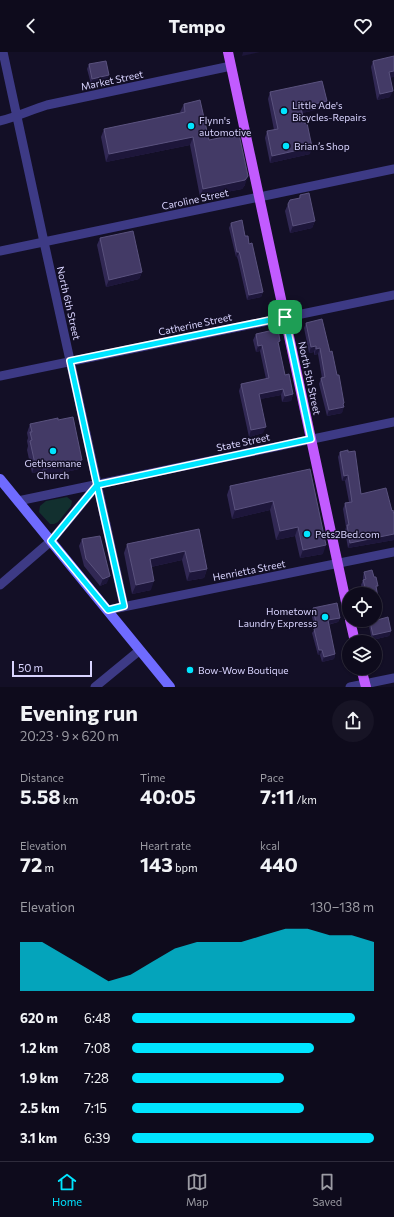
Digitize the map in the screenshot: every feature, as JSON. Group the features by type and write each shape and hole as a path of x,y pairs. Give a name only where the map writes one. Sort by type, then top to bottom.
{"main road":[{"name":"North 5th Street","path":"228,52 343,587"},
{"path":"363,675 365,686"}],"street":[{"name":"North 6th Street","path":"3,52 124,606"},
{"name":"Market Street","path":"0,121 47,105 231,66"},
{"name":"Caroline Street","path":"0,251 394,169"},
{"name":"Catherine Street","path":"0,376 394,295"},
{"name":"State Street","path":"18,501 394,422"},
{"path":"0,479 170,687"},
{"path":"0,585 51,541 97,485"},
{"name":"Henrietta Street","path":"108,610 394,552"},
{"path":"95,687 140,650"},
{"path":"350,687 365,686 394,678"}],"green space":[{"path":"67,497 72,501 71,506 58,522 50,524 39,512 40,506 46,501"}],"building":[{"path":"394,56 394,71 389,72 393,91 380,94 373,61"},
{"path":"106,61 109,75 92,79 89,64"},
{"path":"322,81 327,101 301,107 304,123 307,123 312,147 272,156 267,131 278,129 270,92"},
{"path":"200,100 209,140 239,134 248,176 245,180 203,189 193,137 109,154 104,129 185,112 184,104"},
{"path":"309,193 315,221 293,226 288,204 290,200 300,198 300,195"},
{"path":"242,220 245,236 248,236 249,244 252,243 263,292 249,295 240,255 239,252 237,252 231,223"},
{"path":"133,231 142,272 109,280 100,238"},
{"path":"322,319 330,352 332,351 337,375 339,375 344,403 344,407 329,410 321,378 325,377 320,348 316,349 316,346 311,347 306,323"},
{"path":"278,329 280,341 278,342 285,375 289,374 293,394 285,396 283,389 259,394 266,427 251,430 241,384 269,378 262,345 258,346 256,334"},
{"path":"73,417 82,460 47,468 46,462 35,464 30,441 32,440 30,432 32,432 30,424 58,418 58,420"},
{"path":"348,450 348,452 355,451 361,494 386,488 394,515 394,534 350,543 347,525 349,525 345,503 352,502 348,475 344,476 340,452"},
{"path":"310,469 326,545 303,550 298,527 280,531 273,501 235,510 230,486"},
{"path":"199,529 207,569 190,572 185,551 150,559 154,581 136,585 127,544"},
{"path":"100,536 110,576 103,579 86,559 82,539"},
{"path":"372,570 374,577 376,577 378,586 365,587 363,580 366,579 364,572"},
{"path":"337,603 340,618 328,620 335,654 324,657 322,650 319,650 314,629 317,628 313,608"},
{"path":"388,617 391,631 373,635 371,627 382,627 382,619"}],"place":[{"name":"Little Ade's Bicycles-Repairs","path":"284,111"},
{"name":"Flynn's automotive","path":"191,126"},
{"name":"Brian’s Shop","path":"286,146"},
{"name":"Gethsemane Church","path":"53,451"},
{"name":"Pets2Bed.com","path":"307,534"},
{"name":"Hometown Laundry Expresss","path":"325,617"},
{"name":"Bow-Wow Boutique","path":"190,670"}],"route":[{"path":"285,317 70,361 97,485 51,541 108,610 124,606 97,485 311,439 285,317"}]}
